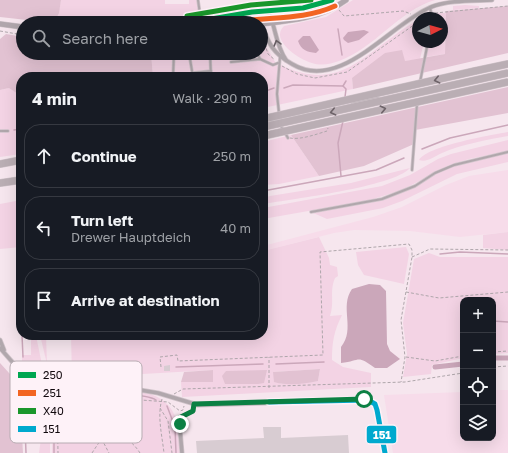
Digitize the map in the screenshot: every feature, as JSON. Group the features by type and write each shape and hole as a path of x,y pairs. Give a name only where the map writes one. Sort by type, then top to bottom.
{"highway":[{"path":"268,118 508,64"},
{"path":"268,126 508,71"},
{"path":"268,135 508,82"},
{"path":"0,164 16,161"},
{"path":"0,183 16,181"}],"main road":[{"path":"234,16 268,10 284,11 308,8 332,0"},
{"path":"268,23 312,16 336,7 346,0"},
{"path":"0,24 16,26"}],"street":[{"path":"422,12 430,7 446,3 492,0"},
{"path":"268,10 274,22 278,45 287,61"},
{"path":"265,16 268,10"},
{"path":"268,38 272,48 280,57 299,69 314,71 334,68 350,62 412,18"},
{"path":"0,340 5,353"},
{"path":"0,348 11,361"},
{"path":"142,390 163,394 194,404 368,400 375,404 377,410 385,453"},
{"path":"182,453 179,418 193,411 194,404"}],"lane":[{"path":"198,0 200,16"},
{"path":"430,7 431,12"},
{"path":"412,170 418,91 427,48"},
{"path":"280,57 278,63 277,94 280,124 288,138"},
{"path":"173,72 174,60"},
{"path":"190,60 192,72"},
{"path":"198,72 211,70 210,60"},
{"path":"231,62 250,60"},
{"path":"262,60 273,65 278,63"},
{"path":"352,103 418,91 508,71"},
{"path":"0,131 8,131"},
{"path":"311,212 382,199 415,186 454,165 508,152"}],"path":[{"path":"437,12 508,6"},
{"path":"336,7 344,16 403,11 412,15"},
{"path":"331,76 347,72 412,26"},
{"path":"0,31 16,34"},
{"path":"161,367 160,356 177,355 178,361 323,355 320,252 409,244 412,250 412,257 401,320 405,357 401,382"},
{"path":"412,257 430,249 508,250"},
{"path":"406,292 439,298 508,292"},
{"path":"496,352 508,351"},
{"path":"269,388 270,357"},
{"path":"405,357 435,361 460,357"},
{"path":"496,367 508,366"},
{"path":"172,398 176,392 182,389 269,388 401,382 460,373"},
{"path":"163,394 159,413 162,425 164,453"},
{"path":"142,400 171,403 180,411 183,410 184,406"},
{"path":"160,407 168,421 172,453"},
{"path":"92,453 99,443"},
{"path":"104,443 109,453"},
{"path":"133,443 140,453"}],"shaded area":[{"path":"0,0 61,0 58,16 16,16 16,19 0,17"},
{"path":"61,0 165,0 165,4 189,4 189,0 198,0 200,16 58,16"},
{"path":"272,0 315,0 272,4"},
{"path":"353,0 435,0 409,12 364,48 333,63 319,64 307,61 294,54 283,43 280,37 280,31 284,26 326,17"},
{"path":"453,6 479,6 479,8 453,10"},
{"path":"508,6 508,53 353,89 352,78 385,53 402,50 405,61 445,54 445,48 448,48 448,12 446,11"},
{"path":"412,24 412,48 423,48 420,59 405,61 352,78 353,89 268,107 268,72 153,72 152,60 268,60 268,50 278,67 278,82 281,65 303,73 322,75 339,72 369,54"},
{"path":"364,30 369,32 359,40 348,43 343,38 348,32"},
{"path":"6,34 16,36 16,60 152,60 153,72 16,72 16,93 9,88 0,90 0,39"},
{"path":"303,36 310,36 319,50 316,53 307,51 301,47 298,41"},
{"path":"428,48 445,48 445,54 426,57"},
{"path":"508,87 508,113 415,130 414,144 364,166 319,176 291,135"},
{"path":"9,88 16,92 16,155 0,157 0,90"},
{"path":"508,132 508,136 466,145 442,153 425,161 419,160 424,155 446,146 474,138"},
{"path":"291,135 319,176 268,185 268,141"},
{"path":"508,140 508,151 469,159 450,165 402,190 367,201 404,191 436,173 471,160 508,152 508,162 457,174 402,201 383,208 327,219 311,212 365,201 268,218 268,207 382,186 410,175 438,159 451,154"},
{"path":"410,168 400,175 364,186 268,203 268,197 270,196 351,183"},
{"path":"508,170 508,232 460,237 410,231 354,230 334,233 268,250 268,245 373,217 402,207 446,185 469,176"},
{"path":"16,201 16,247 0,249 0,204"},
{"path":"508,232 508,250 483,248 483,235"},
{"path":"319,237 329,258 330,265 337,267 338,276 335,278 333,283 330,316 342,315 334,337 332,360 343,367 371,373 371,387 182,397 181,382 213,382 213,370 142,374 142,361 72,361 71,340 268,340 268,250","holes":["320,369 318,381 281,384 273,372"]},
{"path":"406,247 409,254 404,284 364,275 358,265 356,252"},
{"path":"429,253 440,257 508,257 508,353 496,354 496,297 460,297 460,359 432,365 431,374 403,377 407,354 403,323 414,259"},
{"path":"369,284 380,285 386,291 387,344 390,351 400,359 387,368 375,368 361,360 341,363 341,347 345,340 348,325 348,296 352,289"},
{"path":"31,340 37,340 41,361 22,361 22,355 31,355"},
{"path":"41,340 46,340 46,361"},
{"path":"0,363 10,374 10,443 22,443 23,453 0,453"},
{"path":"320,369 318,381 296,384 274,382 273,372"},
{"path":"213,370 213,382 181,382 184,372"},
{"path":"267,370 264,383 258,384 225,384 222,376 226,371"},
{"path":"496,390 508,390 508,453 393,453 384,395 460,392 460,441 496,441"},
{"path":"142,392 156,396 170,408 177,423 179,432 180,453 52,453 52,443 142,443"},
{"path":"40,443 50,443 50,453 39,453"}],"building":[{"path":"170,365 170,371 164,371 164,366"},
{"path":"263,427 281,427 281,438 348,435 349,453 197,453 196,441 264,438"}],"waterway":[{"path":"338,29 342,55"},
{"path":"284,88 293,85 343,86 346,81"},
{"path":"343,86 346,89 345,97"},
{"path":"268,90 274,88"},
{"path":"341,176 338,143 343,121"},
{"path":"422,149 450,138 508,125"},
{"path":"268,190 376,170 404,158"},
{"path":"440,254 460,252 508,254"},
{"path":"496,321 508,322"},
{"path":"22,340 23,357"},
{"path":"496,358 508,358"},
{"path":"276,364 324,362"},
{"path":"176,367 263,364"},
{"path":"435,367 460,364"},
{"path":"142,396 156,400"},
{"path":"167,406 175,427 176,453"},
{"path":"26,443 26,453"},
{"path":"54,443 54,453"}],"transit line":[{"name":"X40","path":"187,16 251,5 311,0"},
{"name":"250","path":"229,16 252,12 303,8 332,0"},
{"name":"251","path":"268,19 310,14 335,6"},
{"name":"151","path":"269,402 368,400 375,404 377,410 385,453"}],"route":[{"path":"180,424 179,418 193,411 194,404 206,405 364,399"}]}
